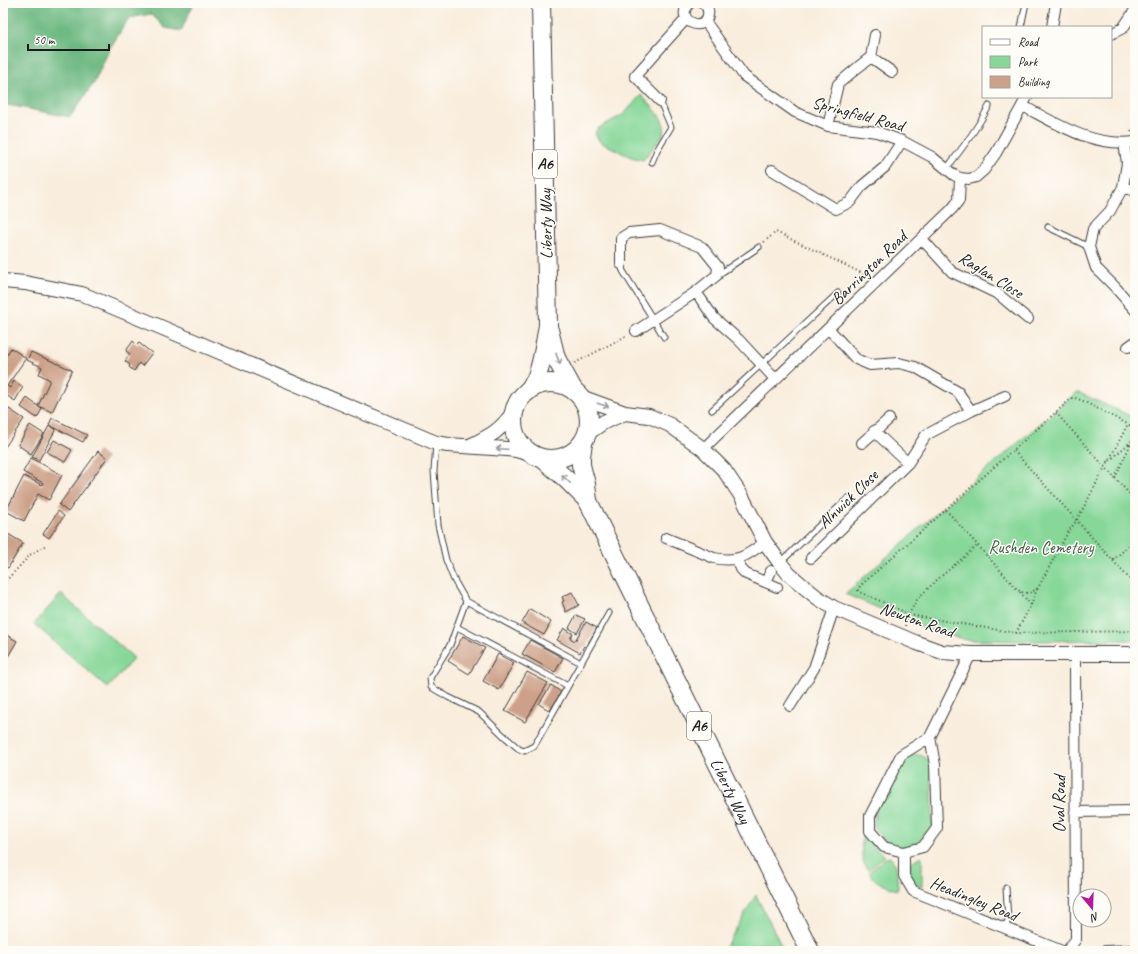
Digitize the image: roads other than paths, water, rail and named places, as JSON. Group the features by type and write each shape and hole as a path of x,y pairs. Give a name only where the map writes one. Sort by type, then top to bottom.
{"highway":[{"name":"Liberty Way","path":"541,3 548,325 556,358 577,394"},
{"name":"Liberty Way","path":"527,392 534,382 539,370 548,325"},
{"path":"550,383 563,385 577,394 586,405 589,414 589,424 585,438 577,449 570,455 552,460 538,457 525,449 519,441 514,432 514,411 519,401 527,392 538,386 550,383"},
{"name":"Liberty Way","path":"585,438 581,465 586,484 588,501"},
{"name":"Liberty Way","path":"538,457 565,478 588,501 810,951"}],"street":[{"path":"686,4 686,19 694,24 702,23 708,15 708,11 704,3"},
{"path":"1052,26 1056,3"},
{"path":"1112,34 1123,28 1135,10"},
{"path":"660,101 635,76 686,19"},
{"name":"Springfield Road","path":"705,21 744,76 795,112 828,126 877,132 902,141 932,158 960,178"},
{"path":"828,126 838,84 871,57 875,35"},
{"path":"871,57 892,72"},
{"path":"960,178 969,179 976,177 984,170 996,153 1025,102 1079,134 1094,140 1112,143 1135,142"},
{"path":"772,170 836,209 850,202 862,186 885,167 902,141"},
{"path":"1124,143 1126,163 1123,187 1110,211 1093,229 1089,247 1096,268 1135,310"},
{"name":"Barrington Road","path":"703,449 952,209 959,200 960,178"},
{"path":"1123,187 1135,191"},
{"path":"621,264 622,238 629,233 660,230 702,247 718,266 718,275 696,292 636,331"},
{"name":"Raglan Close","path":"922,239 952,272 998,294 1028,319"},
{"path":"3,280 82,294 436,443 507,449 520,451 538,457"},
{"path":"696,292 714,318 739,340 775,379"},
{"path":"829,329 856,359 870,365 899,363 915,367 958,392 971,411"},
{"name":"Newton Road","path":"577,394 625,413 649,416 670,425 703,449 724,470 737,490 765,542 776,567 789,574 818,598 834,608 942,652 971,654 1135,654"},
{"name":"Alnwick Close","path":"811,558 908,463 926,435 971,411 1005,396"},
{"path":"470,446 488,437 499,429 506,423 514,411"},
{"path":"585,438 604,422 625,413"},
{"name":"Alnwick Close","path":"862,443 889,419"},
{"path":"874,431 908,463"},
{"path":"666,538 722,560 737,559 749,554 765,542"},
{"path":"737,559 740,567 746,574 777,587"},
{"path":"766,582 776,567"},
{"path":"790,706 814,668 834,608"},
{"path":"930,737 935,765 937,828 923,847 904,852 884,847 870,831 870,816 900,755 930,737 971,654"},
{"name":"Oval Road","path":"1067,951 1076,939 1075,654"},
{"path":"1075,812 1135,811"},
{"name":"Headingley Road","path":"904,852 904,876 913,891 1062,951"},
{"path":"1105,951 1135,950"}],"lane":[{"path":"1020,26 1026,3"},
{"path":"652,162 657,150 671,127 660,101"},
{"path":"946,169 982,120 989,106"},
{"path":"1048,227 1089,247"},
{"path":"718,275 759,247"},
{"path":"621,264 623,271 664,337"},
{"path":"712,410 838,293"},
{"path":"436,443 434,470 438,525 446,560 454,580 466,601 581,663"},
{"path":"776,567 848,498"},
{"path":"466,601 450,645 430,678 431,687 479,712 519,749 524,751 534,746 609,613"},
{"path":"457,626 568,686"},
{"path":"1005,928 1008,920 1006,888"}],"park label":[{"name":"Rushden Cemetery","path":"1041,547"}]}
